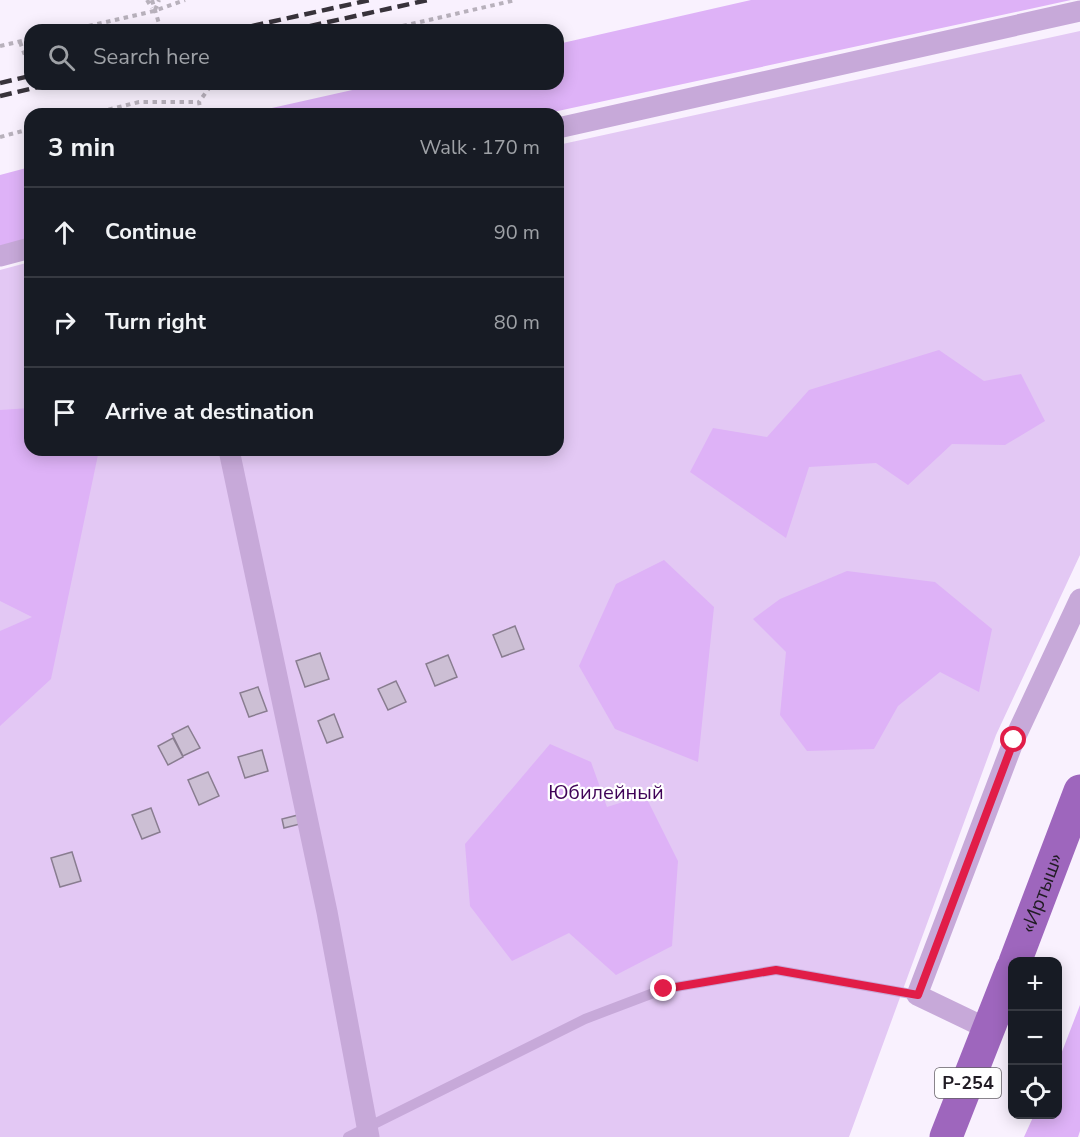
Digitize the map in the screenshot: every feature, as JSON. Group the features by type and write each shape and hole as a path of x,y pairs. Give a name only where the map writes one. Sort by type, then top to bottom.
{"main road":[{"name":"«Иртыш»","path":"1018,957 1080,791"},
{"name":"Р-254","path":"946,1137 1008,980"}],"street":[{"path":"564,127 1080,11"},
{"path":"0,256 24,250"},
{"path":"230,456 327,912 368,1132"},
{"path":"990,1030 918,995 1014,740 1080,599"}],"lane":[{"path":"348,1137 368,1132 585,1019 664,989 776,970 918,995"}],"path":[{"path":"147,0 154,11"},
{"path":"152,0 159,24"},
{"path":"154,11 159,0"},
{"path":"97,24 154,11 185,0"},
{"path":"411,24 516,0"},
{"path":"0,46 24,41"},
{"path":"20,42 24,52"},
{"path":"200,108 199,102 208,90"},
{"path":"115,108 139,102 199,102"},
{"path":"0,136 24,130"}],"green space":[{"name":"Юбилейный","path":"1080,31 1080,555 996,735 849,1137 0,1137 0,270 24,264 24,456 564,456 564,144"}],"shaded area":[{"path":"751,0 1071,0 564,110 272,108 352,90 564,90 564,43"},
{"path":"24,169 24,250 0,256 0,175"},
{"path":"939,350 984,381 1021,374 1045,421 1005,445 952,444 908,485 876,463 809,467 786,538 690,472 713,428 767,437 809,390"},
{"path":"24,408 24,456 98,456 51,679 0,726 0,631 32,617 0,601 0,410"},
{"path":"664,560 714,607 698,762 615,729 579,666 616,584"},
{"path":"847,571 935,582 992,629 979,692 940,672 898,706 874,749 807,751 780,715 786,652 753,619 780,599"},
{"path":"550,744 591,762 607,807 645,795 678,861 672,946 616,975 569,933 512,961 470,906 465,844"},
{"path":"1080,1005 1080,1131 1078,1137 1024,1137 1032,1119 1062,1119 1062,1052"}],"building":[{"path":"515,626 524,649 502,657 493,635"},
{"path":"320,653 329,679 305,687 296,661"},
{"path":"448,655 457,677 435,686 426,664"},
{"path":"396,681 406,702 388,710 378,689"},
{"path":"258,687 267,711 249,717 240,693"},
{"path":"334,714 343,737 327,743 318,721"},
{"path":"188,726 200,748 183,756 172,734"},
{"path":"173,738 183,757 168,765 158,746"},
{"path":"262,750 268,771 245,778 238,757"},
{"path":"208,772 219,796 199,805 188,780"},
{"path":"151,808 160,832 142,839 132,815"},
{"path":"298,815 300,824 284,828 282,819"},
{"path":"72,852 81,881 60,887 51,858"}],"railway":[{"path":"261,24 370,0"},
{"path":"319,24 428,0"},
{"path":"0,83 24,77"},
{"path":"0,96 26,90"}],"route":[{"path":"664,989 776,970 918,995 1014,740"}]}
